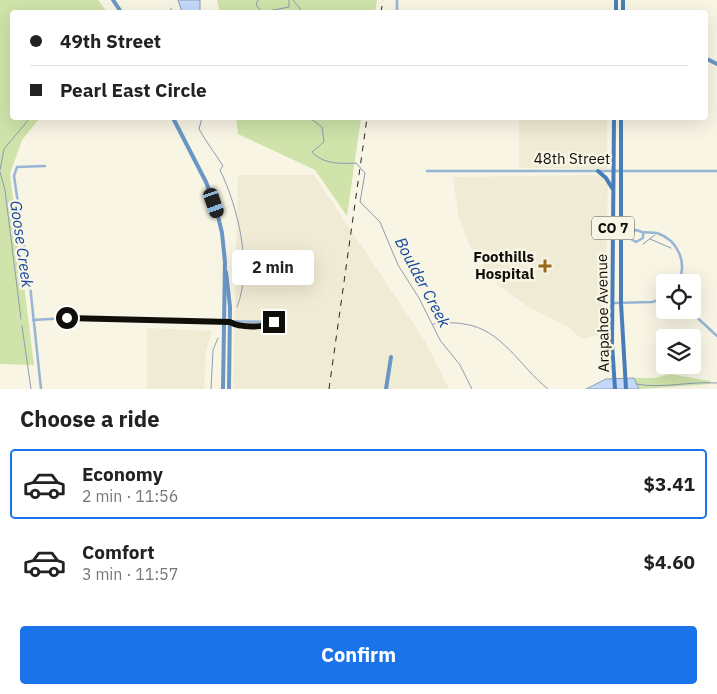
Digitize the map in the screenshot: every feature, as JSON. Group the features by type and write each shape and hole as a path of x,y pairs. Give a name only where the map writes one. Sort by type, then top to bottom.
{"main road":[{"path":"174,120 214,203 222,233 229,288 229,389"},
{"name":"Arapahoe Avenue","path":"614,120 614,303 612,344 615,389"},
{"name":"Arapahoe Avenue","path":"621,120 621,303 626,389"},
{"path":"598,171 606,178 613,190"},
{"path":"223,389 225,262"},
{"path":"386,389 391,357"}],"street":[{"path":"41,389 14,176 17,167 45,166"},
{"name":"48th Street","path":"427,171 717,171"},
{"path":"643,233 643,238 640,242 634,242 630,234 634,230 643,233 657,233 673,244 682,259 681,274"},
{"path":"614,303 656,301"},
{"path":"33,320 67,318 274,322 265,325 234,325 230,322"},
{"path":"699,319 717,336"}],"shaded area":[{"path":"519,120 607,120 607,169 519,168"},
{"path":"238,175 314,175 425,341 449,389 233,389"},
{"name":"Foothills Hospital","path":"608,175 605,333 582,339 568,327 530,308 497,285 468,243 458,214 453,177"},
{"path":"147,328 212,331 206,351 204,389 147,389"}],"green space":[{"path":"0,0 98,0 106,10 10,10 10,120 38,120 22,140 10,174 34,365 0,364"},
{"path":"217,0 377,0 375,10 220,10"},
{"path":"236,120 361,120 347,216 315,170 238,134"},
{"path":"670,374 710,381 710,384 639,389 634,378 655,378"}],"water":[{"path":"178,0 200,0 200,10 181,10"},
{"path":"634,378 639,389 586,389 606,379"}],"waterway":[{"name":"Boulder Creek","path":"258,0 256,5 260,10"},
{"name":"Boulder Creek","path":"273,10 289,7 289,0"},
{"name":"Boulder Creek","path":"293,0 300,10"},
{"name":"Goose Creek","path":"0,170 4,149 28,120"},
{"path":"201,120 199,129 223,166 220,170 238,219 244,274 242,291 237,307"},
{"name":"Boulder Creek","path":"313,120 322,127 324,142 312,152 327,161 356,163 365,173 360,202 380,222 398,265 419,298 440,340 460,365 472,389"},
{"name":"Goose Creek","path":"0,172 5,190 21,319"},
{"path":"643,244 655,235"},
{"path":"650,239 671,248"},
{"path":"433,324 464,324 477,327 489,333 510,350 548,389"},
{"name":"Goose Creek","path":"22,326 31,389"},
{"path":"211,389 213,350 218,338"},
{"path":"636,384 655,386 717,383"}],"railway":[{"path":"381,10 383,0"},
{"path":"329,389 367,120"}],"place":[{"name":"Foothills Hospital","path":"545,266"}],"route":[{"path":"67,318 230,322 234,325 269,325 274,322"}]}
